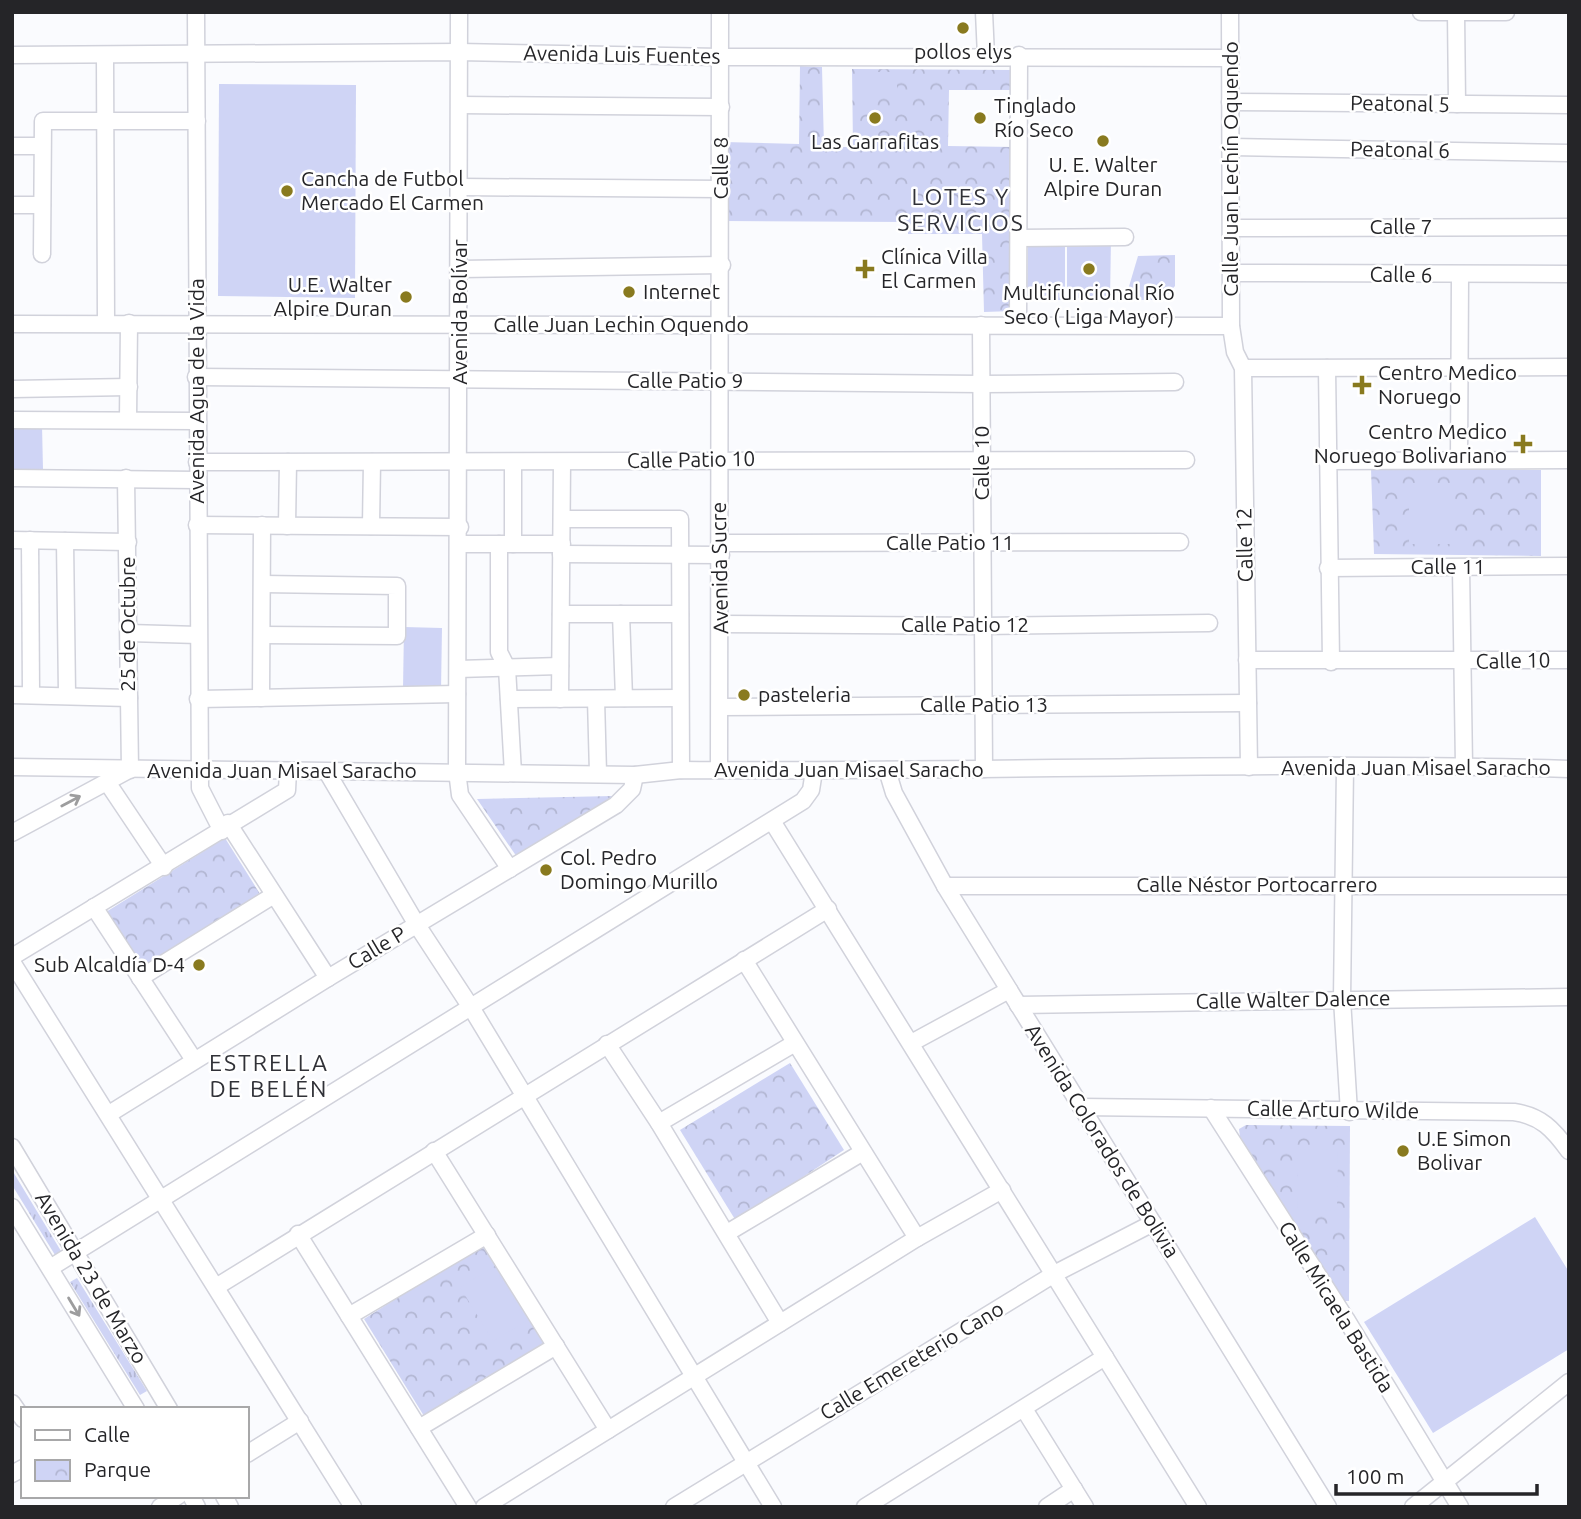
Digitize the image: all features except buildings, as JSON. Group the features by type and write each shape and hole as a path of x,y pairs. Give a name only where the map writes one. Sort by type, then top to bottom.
{"street":[{"name":"Avenida Agua de la Vida","path":"196,12 196,421 200,788 328,978"},
{"name":"Avenida Bolívar","path":"459,12 460,527"},
{"name":"Calle 8","path":"720,12 722,325"},
{"path":"984,12 986,56"},
{"name":"Calle Juan Lechín Oquendo","path":"1230,12 1233,228 1231,326"},
{"path":"1421,12 1506,12"},
{"path":"1457,13 1457,104"},
{"name":"Avenida Luis Fuentes","path":"12,55 459,52 720,57 1019,55 1231,58"},
{"path":"105,55 106,323"},
{"path":"1018,324 1019,55"},
{"name":"Peatonal 5","path":"1230,102 1569,105"},
{"path":"460,105 721,107"},
{"path":"42,254 43,121 197,121"},
{"path":"12,146 42,145"},
{"name":"Peatonal 6","path":"1231,147 1569,153"},
{"path":"460,187 721,189"},
{"path":"12,205 42,205"},
{"name":"Calle 7","path":"1233,228 1569,227"},
{"path":"1019,238 1125,237"},
{"path":"460,269 722,265"},
{"name":"Calle 6","path":"1233,273 1460,276 1569,274"},
{"path":"1460,276 1460,460"},
{"path":"128,420 129,323"},
{"name":"Calle Juan Lechin Oquendo","path":"12,324 1231,326"},
{"name":"Avenida Sucre","path":"719,770 722,325"},
{"name":"Calle 10","path":"981,325 984,769"},
{"name":"Calle 12","path":"1231,326 1235,352 1243,368 1248,766"},
{"path":"1243,368 1569,366"},
{"path":"1326,368 1331,662"},
{"name":"Calle Patio 9","path":"196,377 982,384 1175,382"},
{"path":"12,389 128,387"},
{"path":"12,420 196,421"},
{"name":"Calle Patio 10","path":"197,462 1186,460"},
{"path":"1327,461 1569,460"},
{"path":"287,526 288,462"},
{"path":"371,526 372,462"},
{"path":"513,462 499,652 507,668 513,773"},
{"path":"560,699 562,462"},
{"path":"12,478 197,480"},
{"name":"25 de Octubre","path":"126,478 130,770"},
{"path":"562,519 680,520 681,770"},
{"path":"197,525 460,527 457,694 457,771 460,795 510,869"},
{"path":"261,698 262,525"},
{"path":"12,540 128,542"},
{"path":"30,540 31,694"},
{"path":"65,541 67,694"},
{"name":"Calle Patio 11","path":"460,544 506,544 680,555 720,549 1180,542"},
{"name":"Calle 11","path":"1328,568 1569,566"},
{"path":"1461,568 1464,766"},
{"path":"262,635 397,636 397,586 263,584"},
{"path":"561,614 680,614"},
{"path":"621,614 624,698"},
{"name":"Calle Patio 12","path":"721,624 983,626 1209,623"},
{"path":"128,634 198,635"},
{"name":"Calle 10","path":"1247,660 1569,660"},
{"path":"458,669 560,666"},
{"path":"12,695 67,694 129,698"},
{"path":"198,699 457,694"},
{"path":"509,699 680,698"},
{"path":"596,699 598,773"},
{"name":"Calle Patio 13","path":"720,707 1248,703"},
{"name":"Avenida Juan Misael Saracho","path":"12,767 635,775 681,770 1248,766 1569,769"},
{"path":"1345,767 1342,999 1349,1112"},
{"name":"Avenida Juan Misael Saracho","path":"12,833 130,770"},
{"name":"Avenida Colorados de Bolivia","path":"887,770 894,793 945,886 1328,1507"},
{"path":"288,771 287,790 12,960 353,1507"},
{"path":"50,1268 472,1009 803,801 811,790 814,771"},
{"path":"327,772 417,925 472,1009 773,1507"},
{"name":"Calle P","path":"109,1114 328,978 616,805 632,789 635,775"},
{"path":"107,782 164,867"},
{"path":"772,821 913,1042 1198,1507"},
{"name":"Calle Néstor Portocarrero","path":"945,886 1569,886"},
{"path":"140,978 274,895"},
{"path":"94,907 194,1060"},
{"path":"216,1287 828,909"},
{"path":"744,960 917,1238"},
{"path":"913,1042 1009,990"},
{"name":"Calle Walter Dalence","path":"1018,1005 1569,997"},
{"path":"659,1123 796,1043"},
{"path":"607,1044 659,1123 780,1323"},
{"name":"Calle Arturo Wilde","path":"1081,1107 1528,1114 1548,1124 1569,1151"},
{"name":"Calle Micaela Bastida","path":"1210,1108 1346,1319 1460,1507"},
{"name":"Avenida 23 de Marzo","path":"12,1147 168,1407"},
{"path":"434,1151 608,1430"},
{"path":"727,1233 863,1152"},
{"path":"484,1507 917,1238 1002,1190"},
{"name":"Avenida 23 de Marzo","path":"12,1207 132,1407"},
{"name":"Calle Emereterio Cano","path":"674,1507 1056,1273 1153,1223"},
{"path":"298,1234 468,1507"},
{"path":"349,1316 487,1235"},
{"path":"419,1428 556,1346"},
{"path":"865,1507 892,1500 1105,1357"},
{"path":"1412,1507 1569,1382"},
{"path":"132,1407 158,1391"},
{"path":"1024,1409 1085,1507"},
{"path":"248,1453 300,1421"},
{"path":"1048,1507 1074,1489"}],"green space":[{"path":"800,66 822,67 824,147 853,147 852,69 1012,70 1012,90 949,90 948,146 1013,147 1013,311 984,312 982,234 908,234 908,222 725,221 724,142 799,144"},
{"path":"855,72 897,72 897,97 855,97"},
{"name":"Cancha de Futbol Mercado El Carmen","path":"219,84 356,85 355,298 218,296"},
{"name":"Multifuncional Río Seco ( Liga Mayor)","path":"1067,238 1111,239 1110,299 1067,298"},
{"path":"1028,244 1065,244 1065,300 1027,300"},
{"path":"1175,255 1175,286 1162,300 1125,300 1138,256"},
{"path":"12,425 42,425 43,470 12,471"},
{"path":"1371,469 1541,470 1541,556 1374,554"},
{"path":"1409,483 1452,483 1452,544 1409,544"},
{"path":"404,627 442,628 441,690 403,689"},
{"path":"613,796 519,860 477,799"},
{"path":"225,838 260,894 142,968 106,912"},
{"path":"790,1063 844,1150 736,1221 680,1130"},
{"path":"1246,1125 1350,1126 1349,1301 1344,1301 1240,1137 1239,1129"},
{"path":"1298,1149 1338,1150 1337,1211 1297,1210"},
{"path":"12,1170 61,1251 55,1255 12,1185"},
{"path":"1535,1217 1569,1272 1569,1349 1433,1433 1364,1322"},
{"path":"487,1241 550,1340 424,1416 364,1319"},
{"path":"494,1267 527,1321 493,1341 460,1287"},
{"path":"77,1278 147,1391 140,1395 70,1282"}],"place":[{"name":"pollos elys","path":"963,28"},
{"name":"Las Garrafitas","path":"875,118"},
{"name":"Tinglado Río Seco","path":"980,118"},
{"name":"U. E. Walter Alpire Duran","path":"1103,141"},
{"name":"Cancha de Futbol Mercado El Carmen","path":"287,191"},
{"name":"Clínica Villa El Carmen","path":"865,269"},
{"name":"Multifuncional Río Seco ( Liga Mayor)","path":"1089,269"},
{"name":"Internet","path":"629,292"},
{"name":"U.E. Walter Alpire Duran","path":"406,297"},
{"name":"Centro Medico Noruego","path":"1362,385"},
{"name":"Centro Medico Noruego Bolivariano","path":"1523,444"},
{"name":"pasteleria","path":"744,695"},
{"name":"Col. Pedro Domingo Murillo","path":"546,870"},
{"name":"Sub Alcaldía D-4","path":"199,965"},
{"name":"U.E Simon Bolivar","path":"1403,1151"}],"district":[{"name":"LOTES Y SERVICIOS","path":"961,210"},
{"name":"ESTRELLA DE BELÉN","path":"269,1076"}]}
